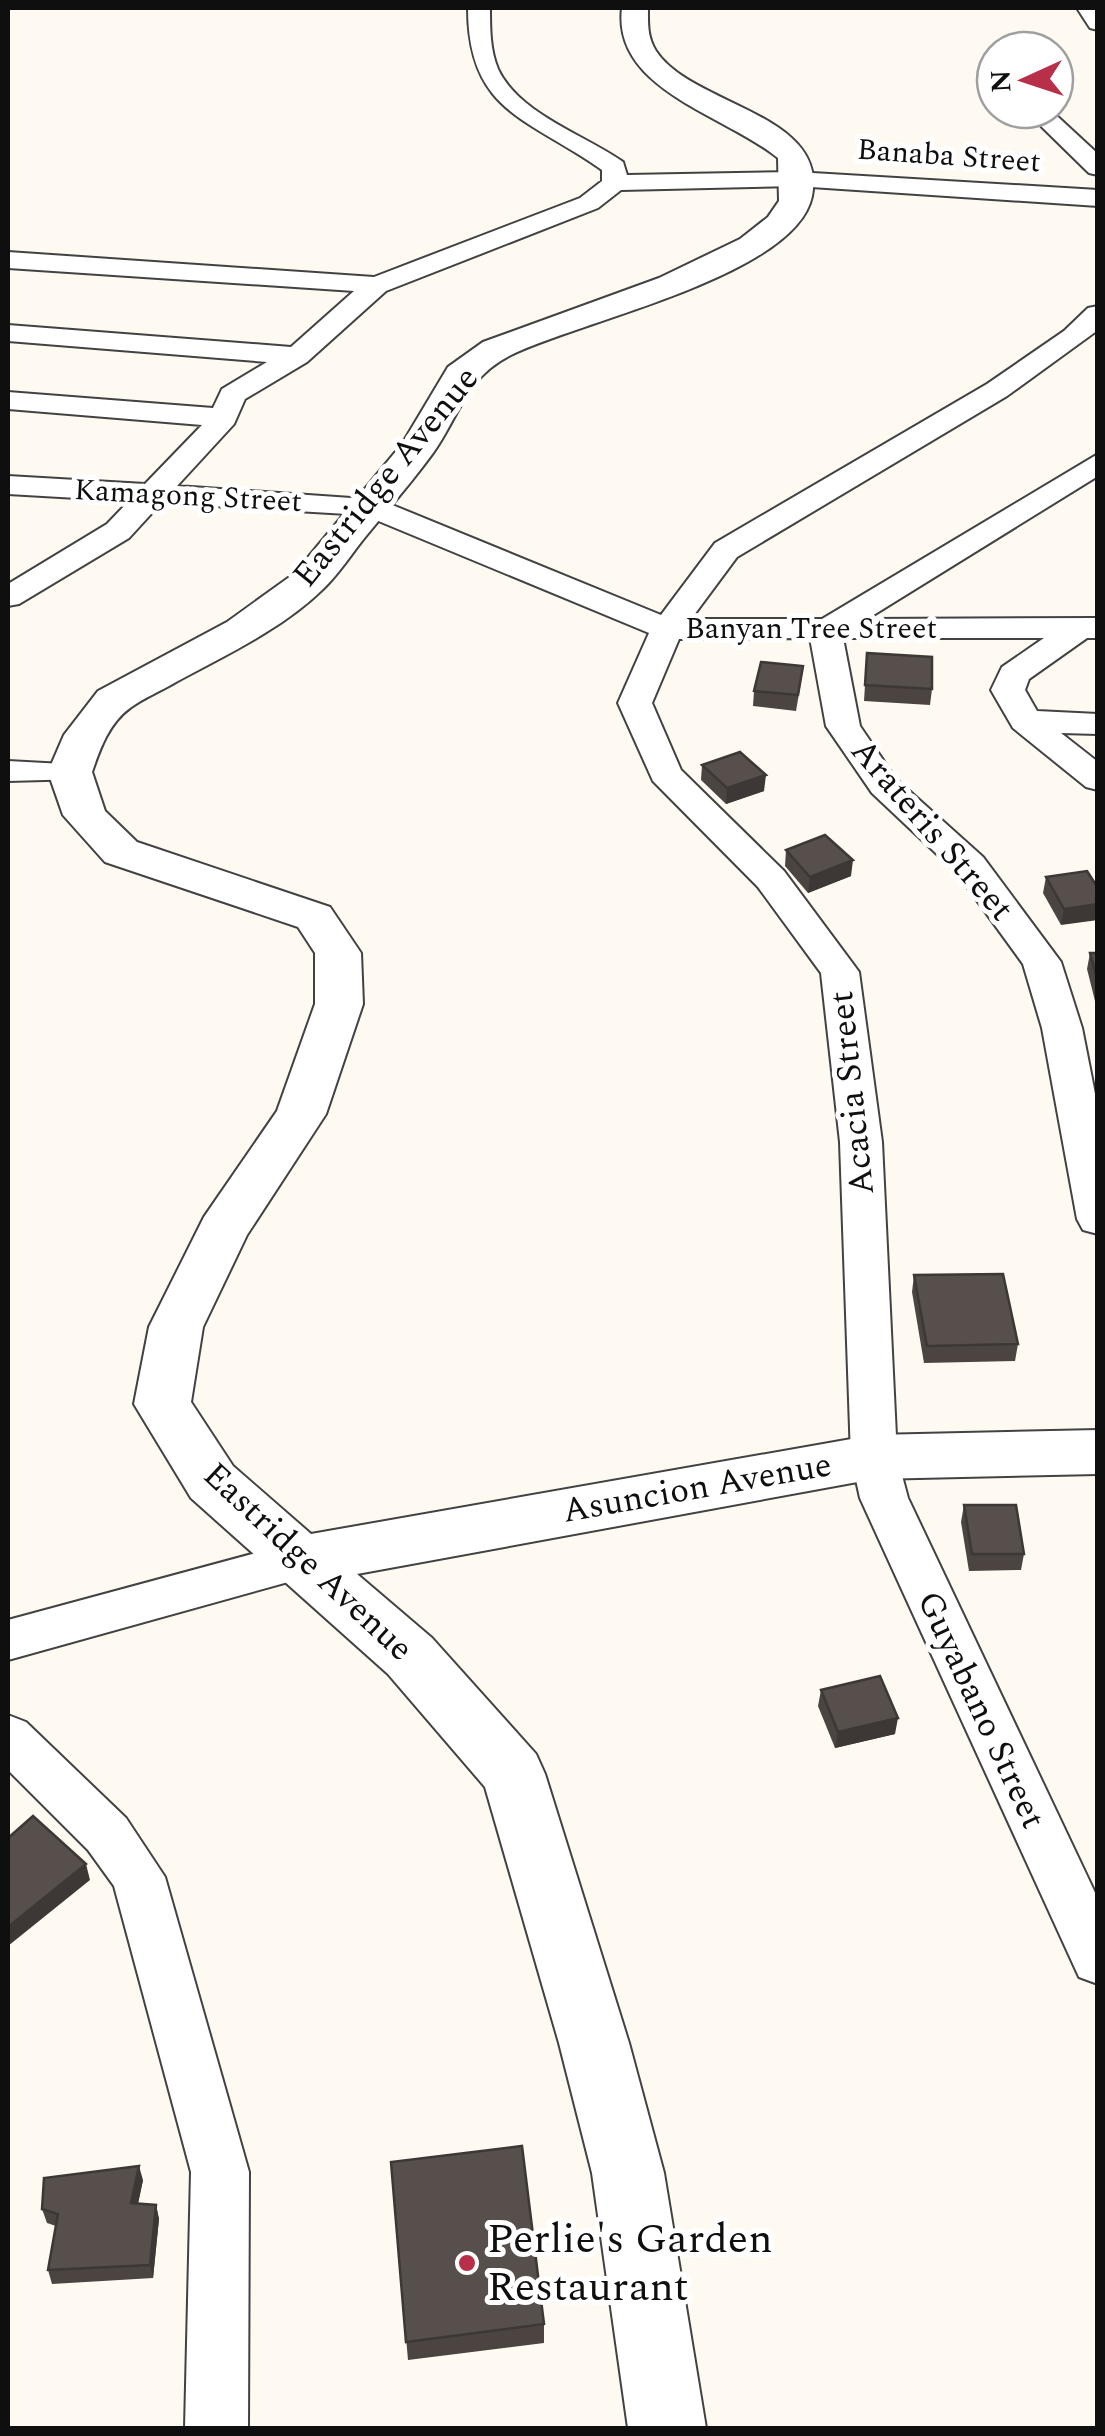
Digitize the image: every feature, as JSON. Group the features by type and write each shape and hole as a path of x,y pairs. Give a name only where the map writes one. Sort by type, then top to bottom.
{"street":[{"path":"8,596 118,530 224,418 232,395 297,356 378,285 589,203 615,183 614,167 590,148 551,131 518,110 484,62 476,42 480,8"},
{"path":"635,8 630,25 634,43 660,71 680,87 760,128 793,155 796,179"},
{"path":"1088,8 1098,23"},
{"path":"1058,130 1098,168"},
{"name":"Banaba Street","path":"615,183 796,179 1098,198"},
{"name":"Eastridge Avenue","path":"667,2428 628,2173 594,2043 513,1774 410,1656 212,1482 162,1404 176,1327 222,1230 301,1114 340,1004 338,952 314,917 121,852 86,815 70,772 85,735 113,700 241,632 308,581 418,448 460,374 495,350 518,340 698,275 732,256 780,222 794,202 796,179"},
{"path":"8,260 378,285"},
{"name":"Acacia Street","path":"874,1456 861,1142 840,972 771,879 665,774 636,703 668,629 726,550 997,390 1074,337 1098,314"},
{"path":"8,333 297,356"},
{"path":"8,400 224,418"},
{"path":"825,631 1098,463"},
{"name":"Kamagong Street","path":"8,485 370,506"},
{"name":"Banyan Tree Street","path":"370,506 668,629 825,631 1091,624"},
{"path":"1091,624 1014,674 1008,690 1025,720 1098,780"},
{"name":"Arateris Street","path":"825,631 843,726 884,786 970,865 1042,962 1062,1028 1098,1219"},
{"path":"1025,720 1098,724"},
{"path":"8,772 70,772"},
{"name":"Asuncion Avenue","path":"300,1560 874,1456 1098,1452"},
{"name":"Guyabano Street","path":"874,1456 898,1535 1098,1959"},
{"path":"8,1640 300,1560"},
{"path":"8,1737 107,1834 138,1877 220,2172 217,2428"}],"building":[{"path":"867,653 932,657 932,689 865,685"},
{"path":"761,662 803,666 798,695 754,691"},
{"path":"740,752 766,775 727,788 702,765"},
{"path":"825,835 853,860 810,877 786,850"},
{"path":"1087,871 1098,888 1098,904 1064,909 1046,877"},
{"path":"1090,953 1098,953 1098,982"},
{"path":"1003,1274 1018,1344 927,1346 914,1275"},
{"path":"964,1505 1016,1505 1024,1554 972,1554"},
{"path":"880,1676 898,1718 838,1732 821,1690"},
{"path":"33,1816 86,1864 8,1927 8,1838"},
{"name":"Perlie's Garden Restaurant","path":"522,2146 544,2324 406,2342 391,2162"},
{"path":"139,2166 131,2203 156,2205 150,2265 48,2270 58,2214 42,2209 44,2178"}],"place":[{"name":"Perlie's Garden Restaurant","path":"467,2263"}]}
